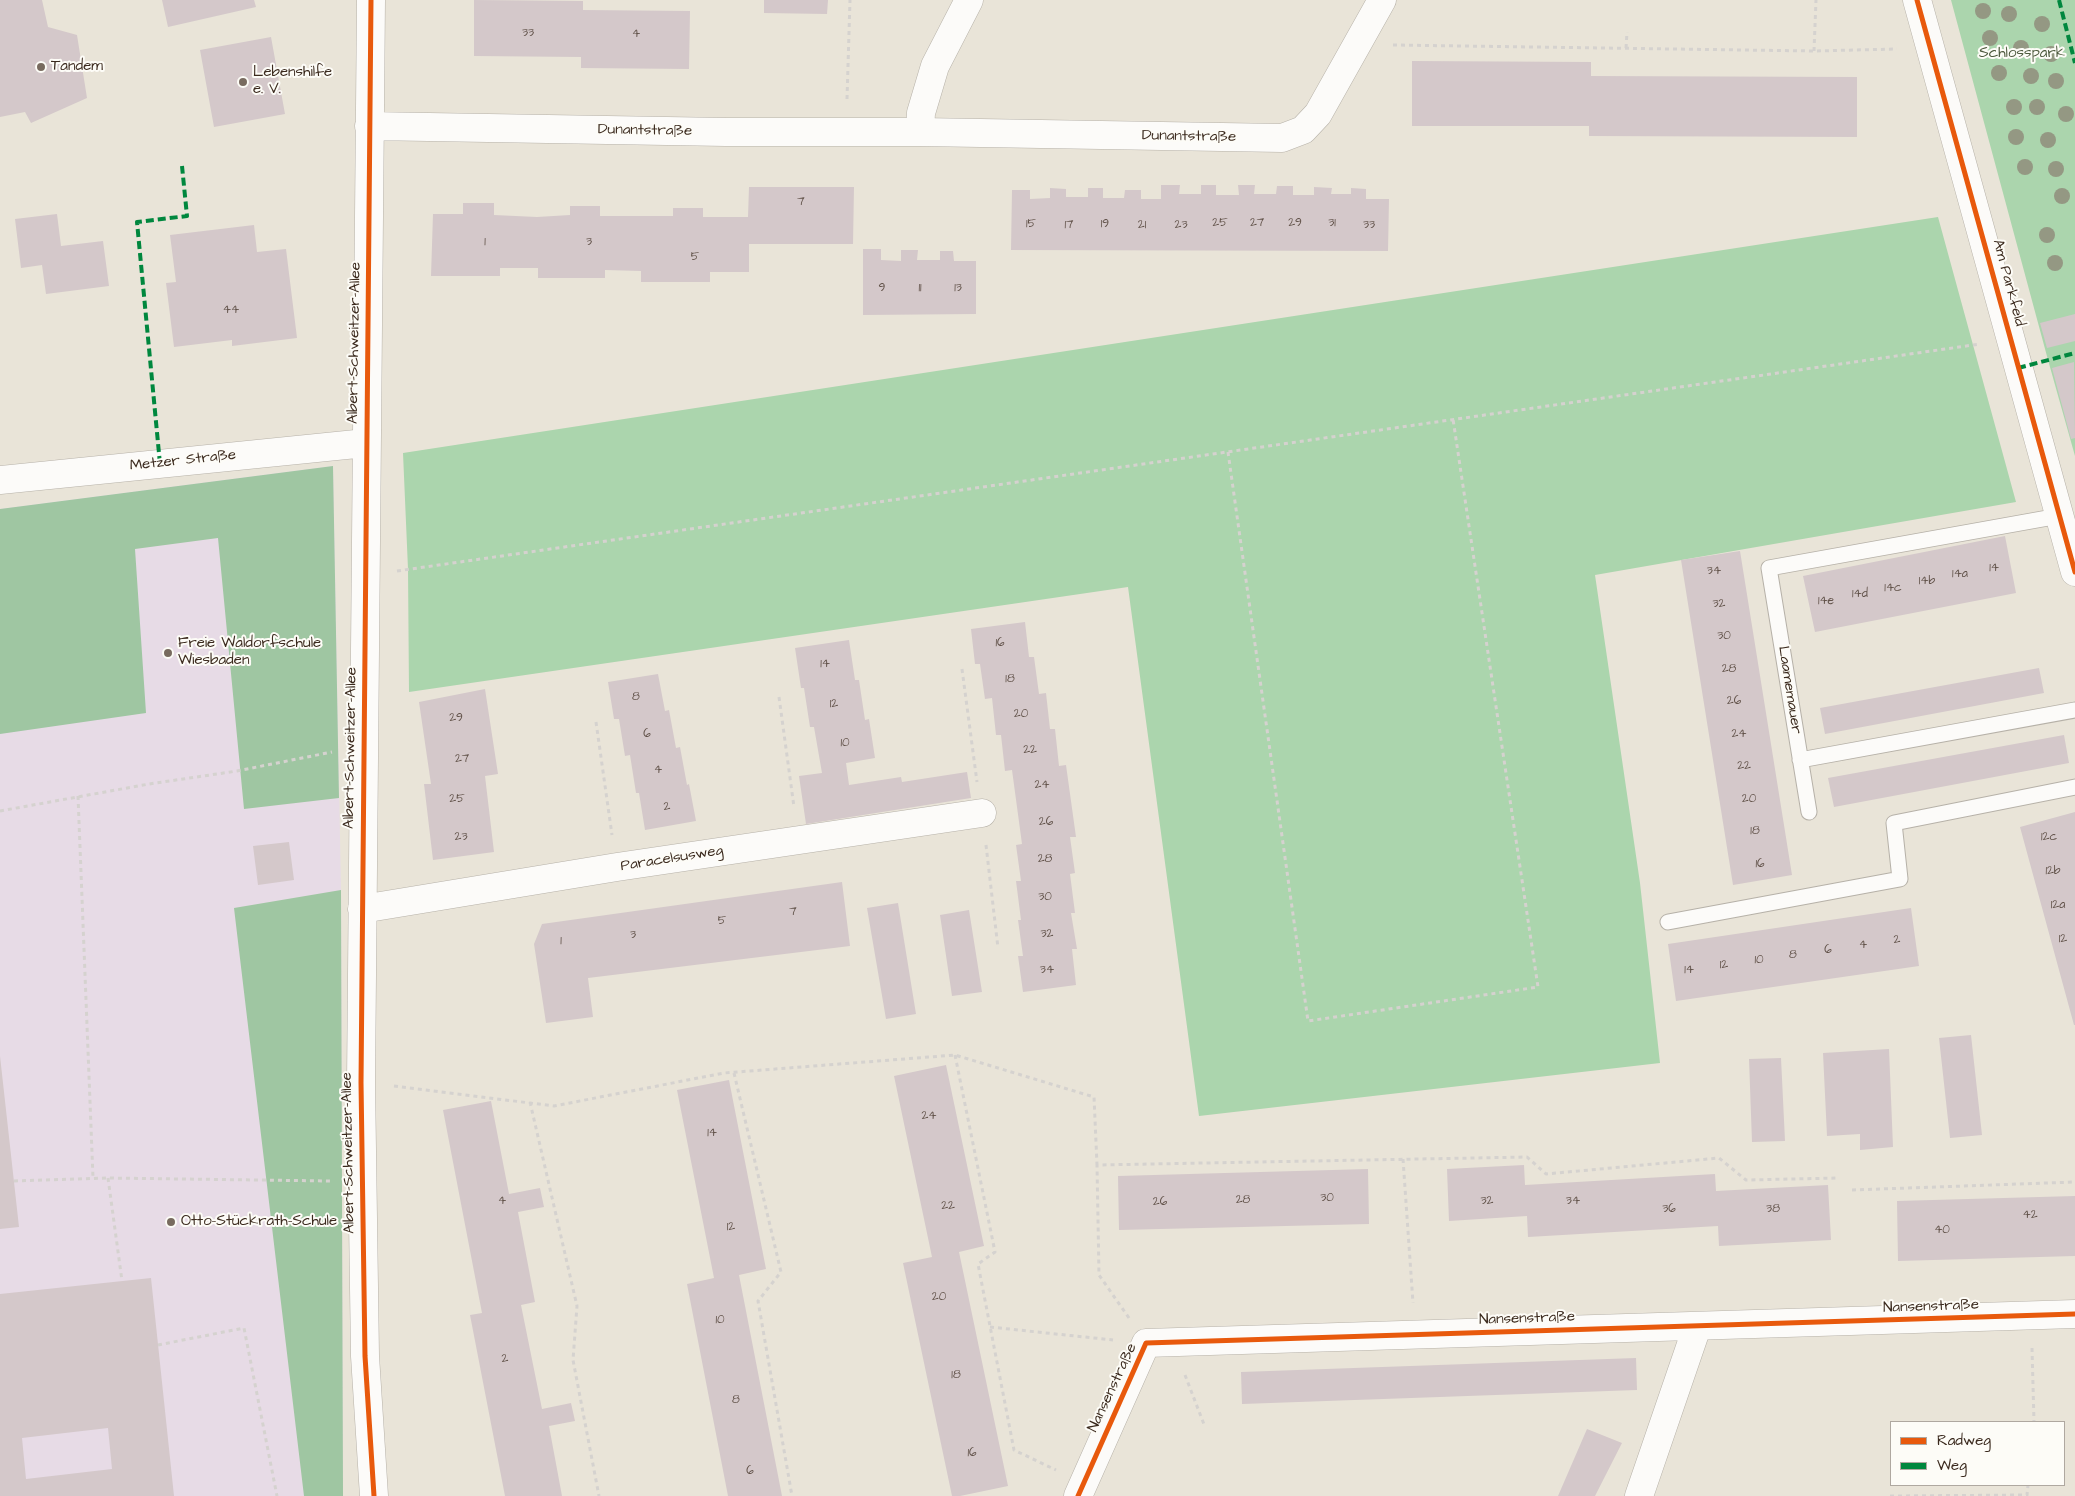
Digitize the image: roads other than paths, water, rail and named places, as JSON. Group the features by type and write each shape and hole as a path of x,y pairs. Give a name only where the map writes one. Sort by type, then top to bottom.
{"street":[{"name":"Albert-Schweitzer-Allee","path":"371,0 361,1082 362,1273 374,1496"},
{"path":"920,132 921,113 935,66 969,0"},
{"name":"Dunantstraße","path":"370,126 1282,138 1304,130 1318,114 1382,0"},
{"name":"Am Parkfeld","path":"1917,0 2075,572"},
{"name":"Metzer Straße","path":"0,480 366,443"},
{"name":"Paracelsusweg","path":"362,909 617,867 982,813"},
{"name":"Nansenstraße","path":"1081,1490 1146,1343 2075,1314"},
{"path":"1639,1496 1697,1327"}],"lane":[{"name":"Laamemauer","path":"1808,812 1769,568 2059,516"},
{"path":"1800,760 2075,710"},
{"path":"1668,922 1900,879 1894,823 2075,787"}],"place":[{"name":"Tandem","path":"41,67"},
{"name":"Lebenshilfe e. V.","path":"243,82"},
{"name":"Freie Waldorfschule Wiesbaden","path":"168,653"},
{"name":"Otto-Stückrath-Schule","path":"171,1222"}],"park label":[{"name":"Schlosspark","path":"2022,54"}]}
